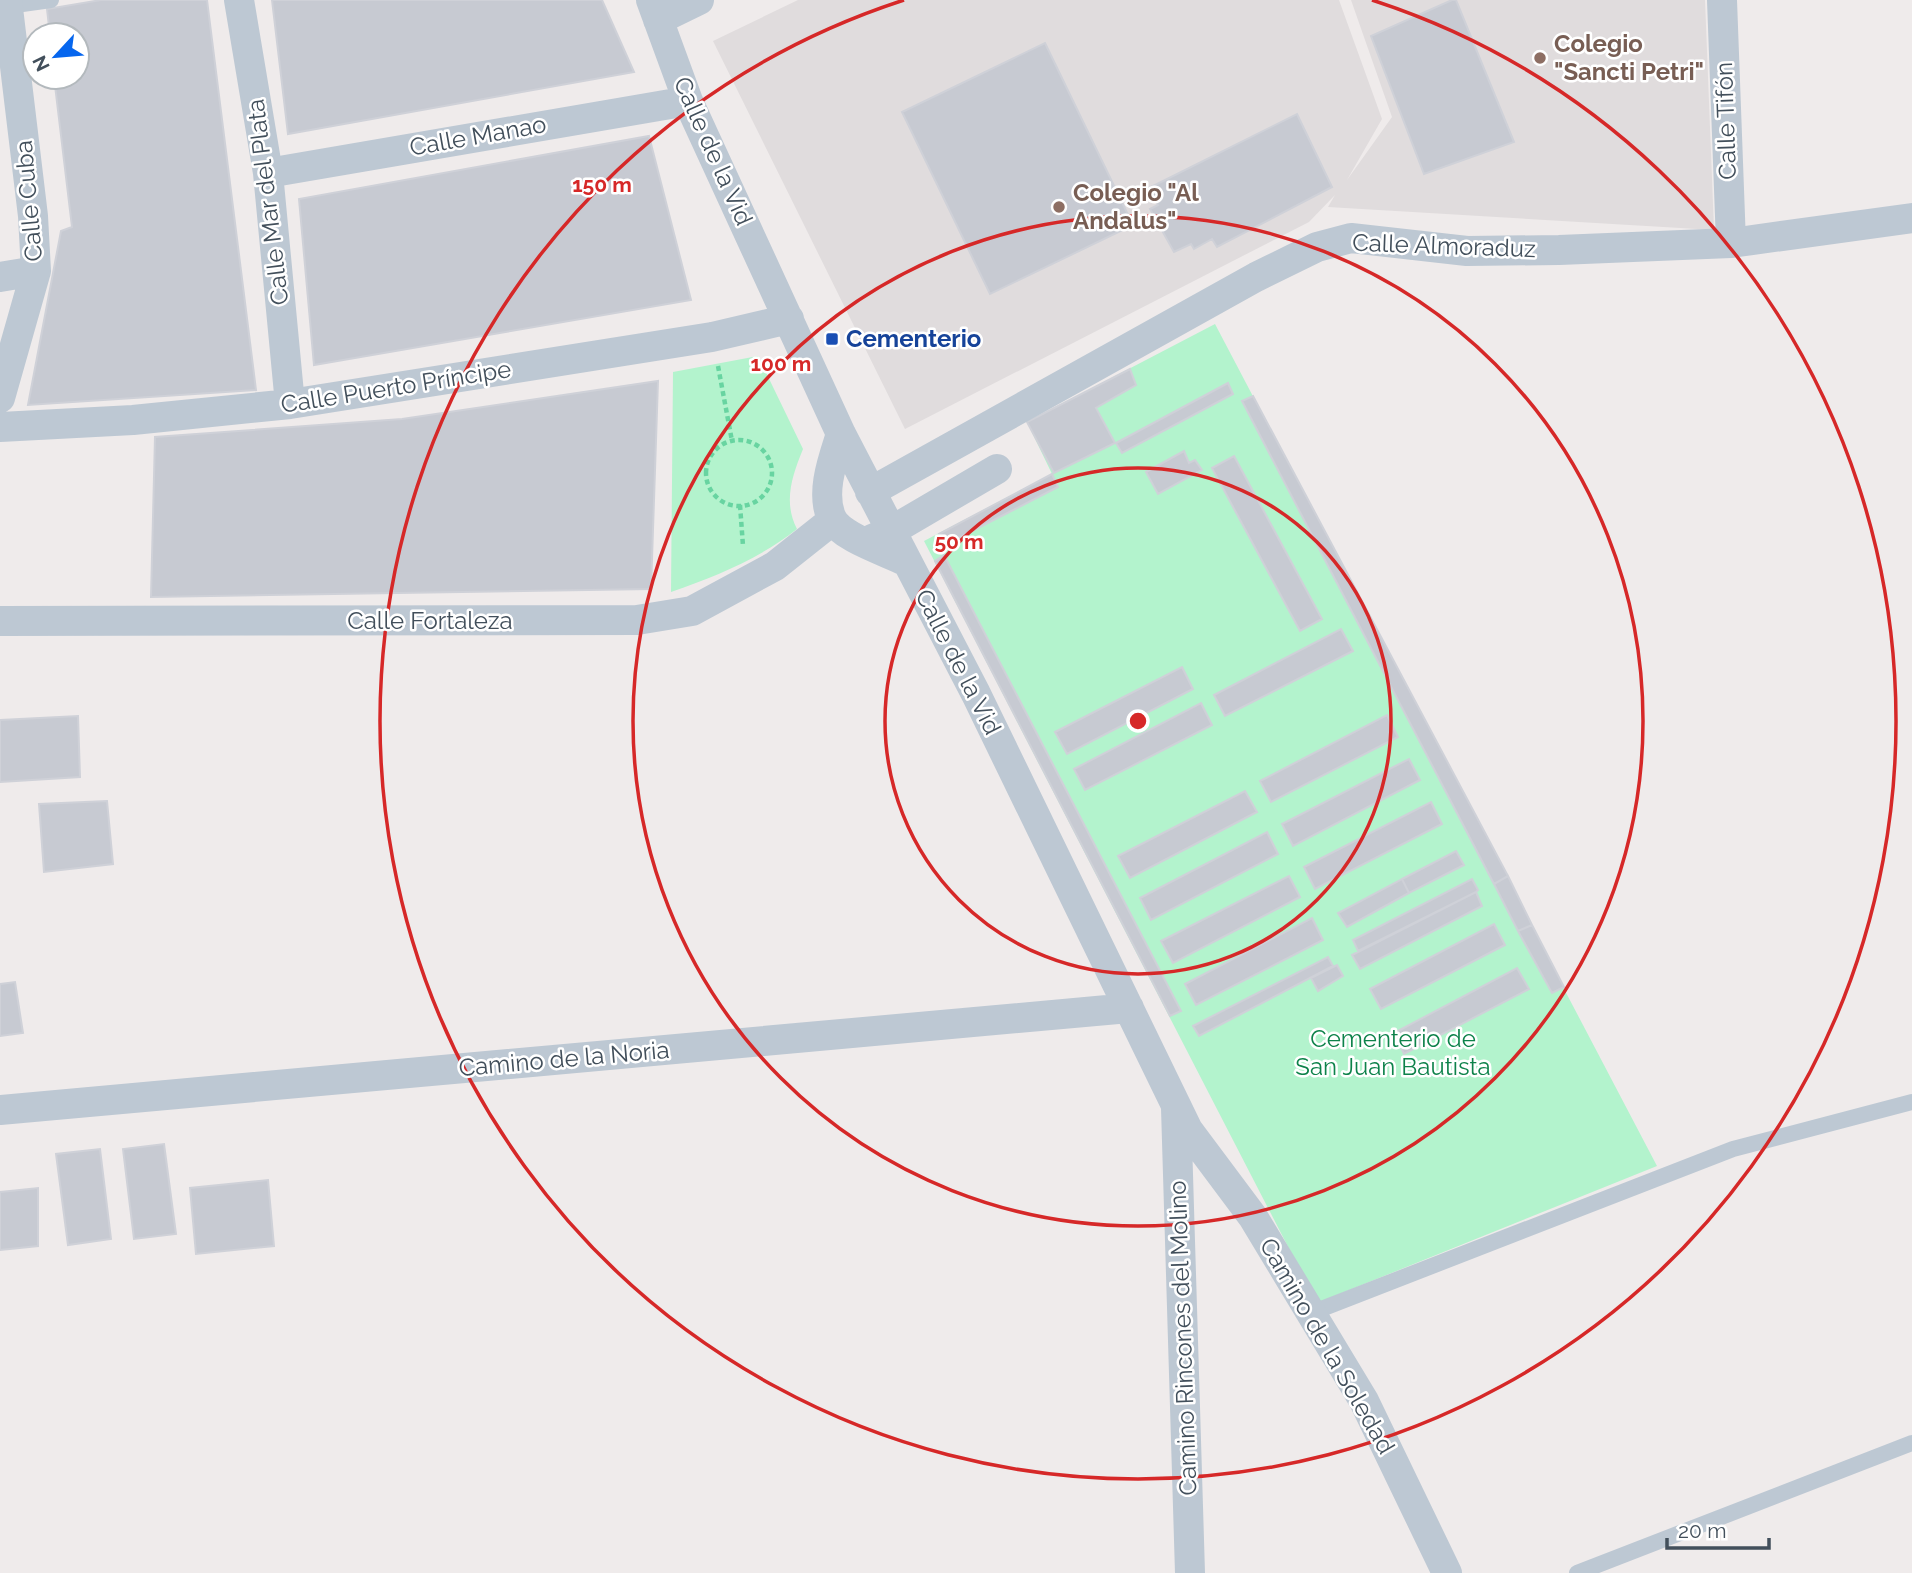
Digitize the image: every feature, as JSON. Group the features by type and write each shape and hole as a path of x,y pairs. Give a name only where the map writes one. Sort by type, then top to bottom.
{"street":[{"name":"Calle Mar del Plata","path":"239,0 268,173 290,404"},
{"path":"654,10 699,0"},
{"name":"Calle Tifón","path":"1722,0 1731,243"},
{"name":"Calle Cuba","path":"0,398 36,271 33,216 8,3"},
{"name":"Calle de la Vid","path":"654,10 688,100 841,433 976,694 1182,1117"},
{"name":"Calle Manao","path":"268,173 688,100"},
{"name":"Calle Almoraduz","path":"870,492 1256,277 1317,247 1351,239 1466,251 1731,243 1912,218"},
{"path":"0,277 36,271"},
{"name":"Calle Puerto Príncipe","path":"0,427 133,420 290,404 712,337 789,319"},
{"path":"841,433 827,494 841,527 907,562"},
{"path":"841,527 871,539 891,531 997,469"},
{"name":"Calle Fortaleza","path":"0,621 637,620 692,611 841,527"},
{"name":"Camino de la Noria","path":"0,1111 1129,1008"},
{"name":"Camino de la Soledad","path":"1182,1117 1253,1217 1364,1401 1447,1573"},
{"name":"Camino Rincones del Molino","path":"1182,1117 1190,1573"}],"lane":[{"path":"8,3 51,0"},
{"path":"1311,1313 1734,1149 1912,1102"},
{"path":"1577,1573 1912,1443"}],"path":[{"path":"712,337 732,441"},
{"path":"740,439 752,442 765,452 771,463 770,486 753,503 736,506 723,502 709,487 705,475 712,452 724,443 732,441 740,439"}],"shaded area":[{"name":"Colegio \"Al Andalus\"","path":"798,0 1339,0 1382,119 1347,180 1392,117 1351,0 1705,0 1714,230 1328,207 1335,195 1309,222 905,429 713,41"}],"green space":[{"name":"Cementerio de San Juan Bautista","path":"1215,324 1657,1166 1317,1303 924,541 1052,474 1027,422"},
{"path":"758,356 803,449 795,469 790,499 790,509 797,529 737,566 671,592 673,372"}],"building":[{"path":"101,0 207,0 256,390 28,405 61,231 72,227 56,91 91,91 91,21 48,21 47,9"},
{"path":"272,0 602,0 634,72 288,134"},
{"path":"1456,0 1514,142 1424,174 1371,36"},
{"path":"1045,43 1133,225 990,294 902,112"},
{"path":"1297,114 1332,187 1217,247 1212,239 1194,249 1191,244 1174,252 1150,209 1158,205 1149,188"},
{"path":"649,136 691,300 314,365 299,199"},
{"path":"1130,369 1136,385 1096,408 1115,443 1054,473 1027,422"},
{"path":"658,381 651,589 151,597 155,437 402,419"},
{"path":"1228,383 1233,394 1122,453 1116,443"},
{"path":"1253,396 1508,876 1494,884 1242,401"},
{"path":"1184,451 1189,463 1195,460 1202,470 1158,494 1146,472"},
{"path":"1234,456 1322,619 1300,631 1212,468"},
{"path":"1052,474 1058,487 945,545 939,534"},
{"path":"944,555 1181,1011 1170,1016 935,561"},
{"path":"1341,629 1353,651 1225,716 1214,695"},
{"path":"1182,667 1193,689 1067,754 1055,732"},
{"path":"1201,703 1212,725 1085,790 1074,769"},
{"path":"1387,715 1398,737 1271,802 1260,781"},
{"path":"78,716 80,777 0,782 0,720"},
{"path":"1409,759 1420,780 1293,846 1282,824"},
{"path":"1245,791 1257,812 1130,878 1118,856"},
{"path":"107,801 113,864 44,872 39,804"},
{"path":"1431,802 1442,824 1315,889 1304,867"},
{"path":"1267,832 1278,854 1151,920 1140,898"},
{"path":"1456,851 1464,865 1409,893 1402,879"},
{"path":"1289,876 1300,897 1173,963 1161,941"},
{"path":"1508,876 1532,925 1518,931 1494,884"},
{"path":"1402,879 1409,893 1347,927 1338,913"},
{"path":"1472,879 1478,890 1476,892 1358,951 1353,940"},
{"path":"1476,892 1482,906 1360,969 1352,955"},
{"path":"1312,918 1323,940 1196,1005 1185,984"},
{"path":"1494,924 1505,945 1381,1009 1370,989"},
{"path":"1532,925 1564,987 1552,993 1518,931"},
{"path":"1328,957 1333,966 1199,1036 1193,1026"},
{"path":"1337,965 1343,976 1318,991 1311,978"},
{"path":"1517,968 1529,989 1404,1054 1394,1033"},
{"path":"15,982 23,1033 0,1036 0,984"},
{"path":"164,1144 176,1234 134,1239 123,1149"},
{"path":"100,1149 111,1239 68,1245 56,1154"},
{"path":"268,1180 274,1246 196,1254 190,1188"},
{"path":"38,1188 38,1246 0,1250 0,1192"}],"place":[{"name":"Colegio \"Sancti Petri\"","path":"1540,58"},
{"name":"Colegio \"Al Andalus\"","path":"1059,207"},
{"name":"Cementerio","path":"832,339"}]}
